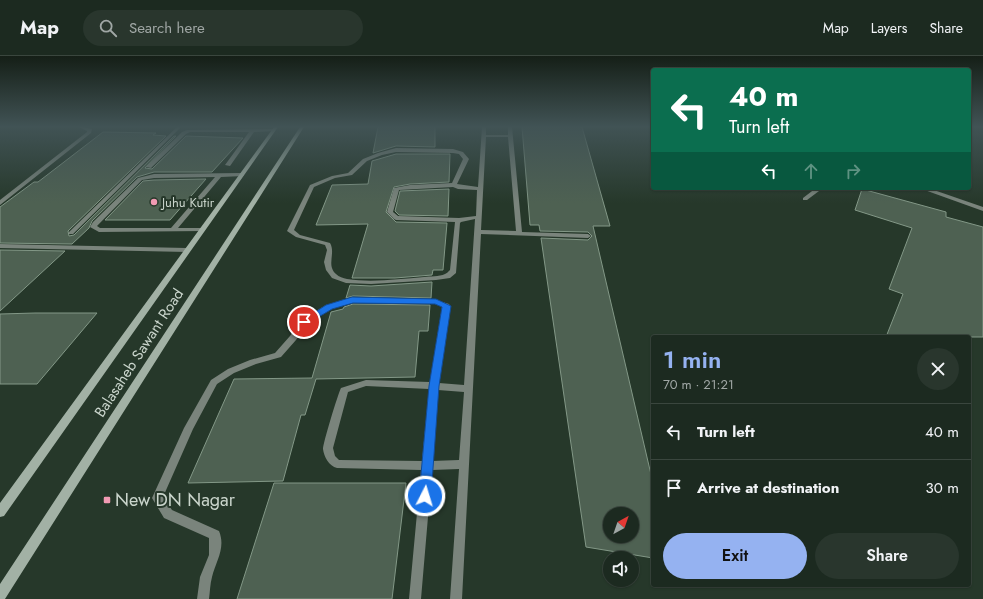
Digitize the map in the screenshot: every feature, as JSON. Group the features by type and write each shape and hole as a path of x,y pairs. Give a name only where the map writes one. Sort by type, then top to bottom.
{"main road":[{"name":"Balasaheb Sawant Road","path":"0,512 257,152"},
{"name":"Balasaheb Sawant Road","path":"0,595 286,152"}],"street":[{"path":"0,203 64,152"},
{"path":"71,233 152,152"},
{"path":"149,167 164,152"},
{"path":"228,165 237,152"},
{"path":"387,152 365,160 350,174 328,179 312,186 290,231 298,236 328,244 330,250 327,258 328,268 339,279 355,282 436,278 447,276 453,271 457,223 459,220"},
{"path":"454,185 466,159 461,153 458,152"},
{"path":"456,599 483,152"},
{"path":"512,152 519,234"},
{"path":"173,230 220,175"},
{"path":"202,230 99,230 93,227 95,223 140,179 154,176 241,175"},
{"path":"479,217 459,220 396,218 390,212 396,189 454,185 458,188 481,189"},
{"path":"805,198 817,190"},
{"path":"928,190 983,209"},
{"path":"478,232 588,236"},
{"path":"0,246 187,250"},
{"path":"203,599 206,577 215,554 215,535 168,514 157,498 189,428 214,382 231,371 253,362 278,355 294,338 304,322 329,307 352,300 436,302 446,306 434,386 415,599"},
{"path":"464,464 427,466 337,464 331,458 328,448 344,390 366,383 469,389"}],"building":[{"path":"77,152 149,152 68,231 69,236 74,235 157,152 160,152 145,168 152,169 169,152 230,152 212,172 154,172 137,177 92,221 89,228 72,244 0,243 0,207 34,182 38,182"},
{"path":"524,152 589,152 610,226 593,226 651,474 651,558 639,556 639,551 610,551 586,547 541,238 588,240 592,236 588,232 540,231 539,225 530,225"},
{"path":"396,154 450,154 449,182 410,184 394,187 386,212 396,222 447,223 443,270 433,270 432,275 395,278 352,278 368,224 316,225 332,185 368,184 372,161"},
{"name":"Juhu Kutir","path":"206,179 170,220 105,220 143,181"},
{"path":"449,189 448,216 399,215 395,211 400,191"},
{"path":"862,190 866,190 946,212 946,217 983,227 983,337 971,337 971,335 887,335 903,294 889,289 912,228 855,210"},
{"path":"0,250 65,251 0,311"},
{"path":"432,282 431,298 353,296 346,298 350,285 371,286"},
{"path":"353,304 430,305 428,331 419,331 415,377 316,379 305,415 301,415 283,481 188,483 234,379 312,378 331,312 343,309 344,307"},
{"path":"97,313 37,384 0,384 0,314"},
{"path":"274,483 406,483 392,599 237,599"}],"place":[{"name":"Juhu Kutir","path":"154,202"},
{"name":"New DN Nagar","path":"107,500"}],"route":[{"path":"304,322 329,307 352,300 436,302 446,306 434,386 425,496"}]}
